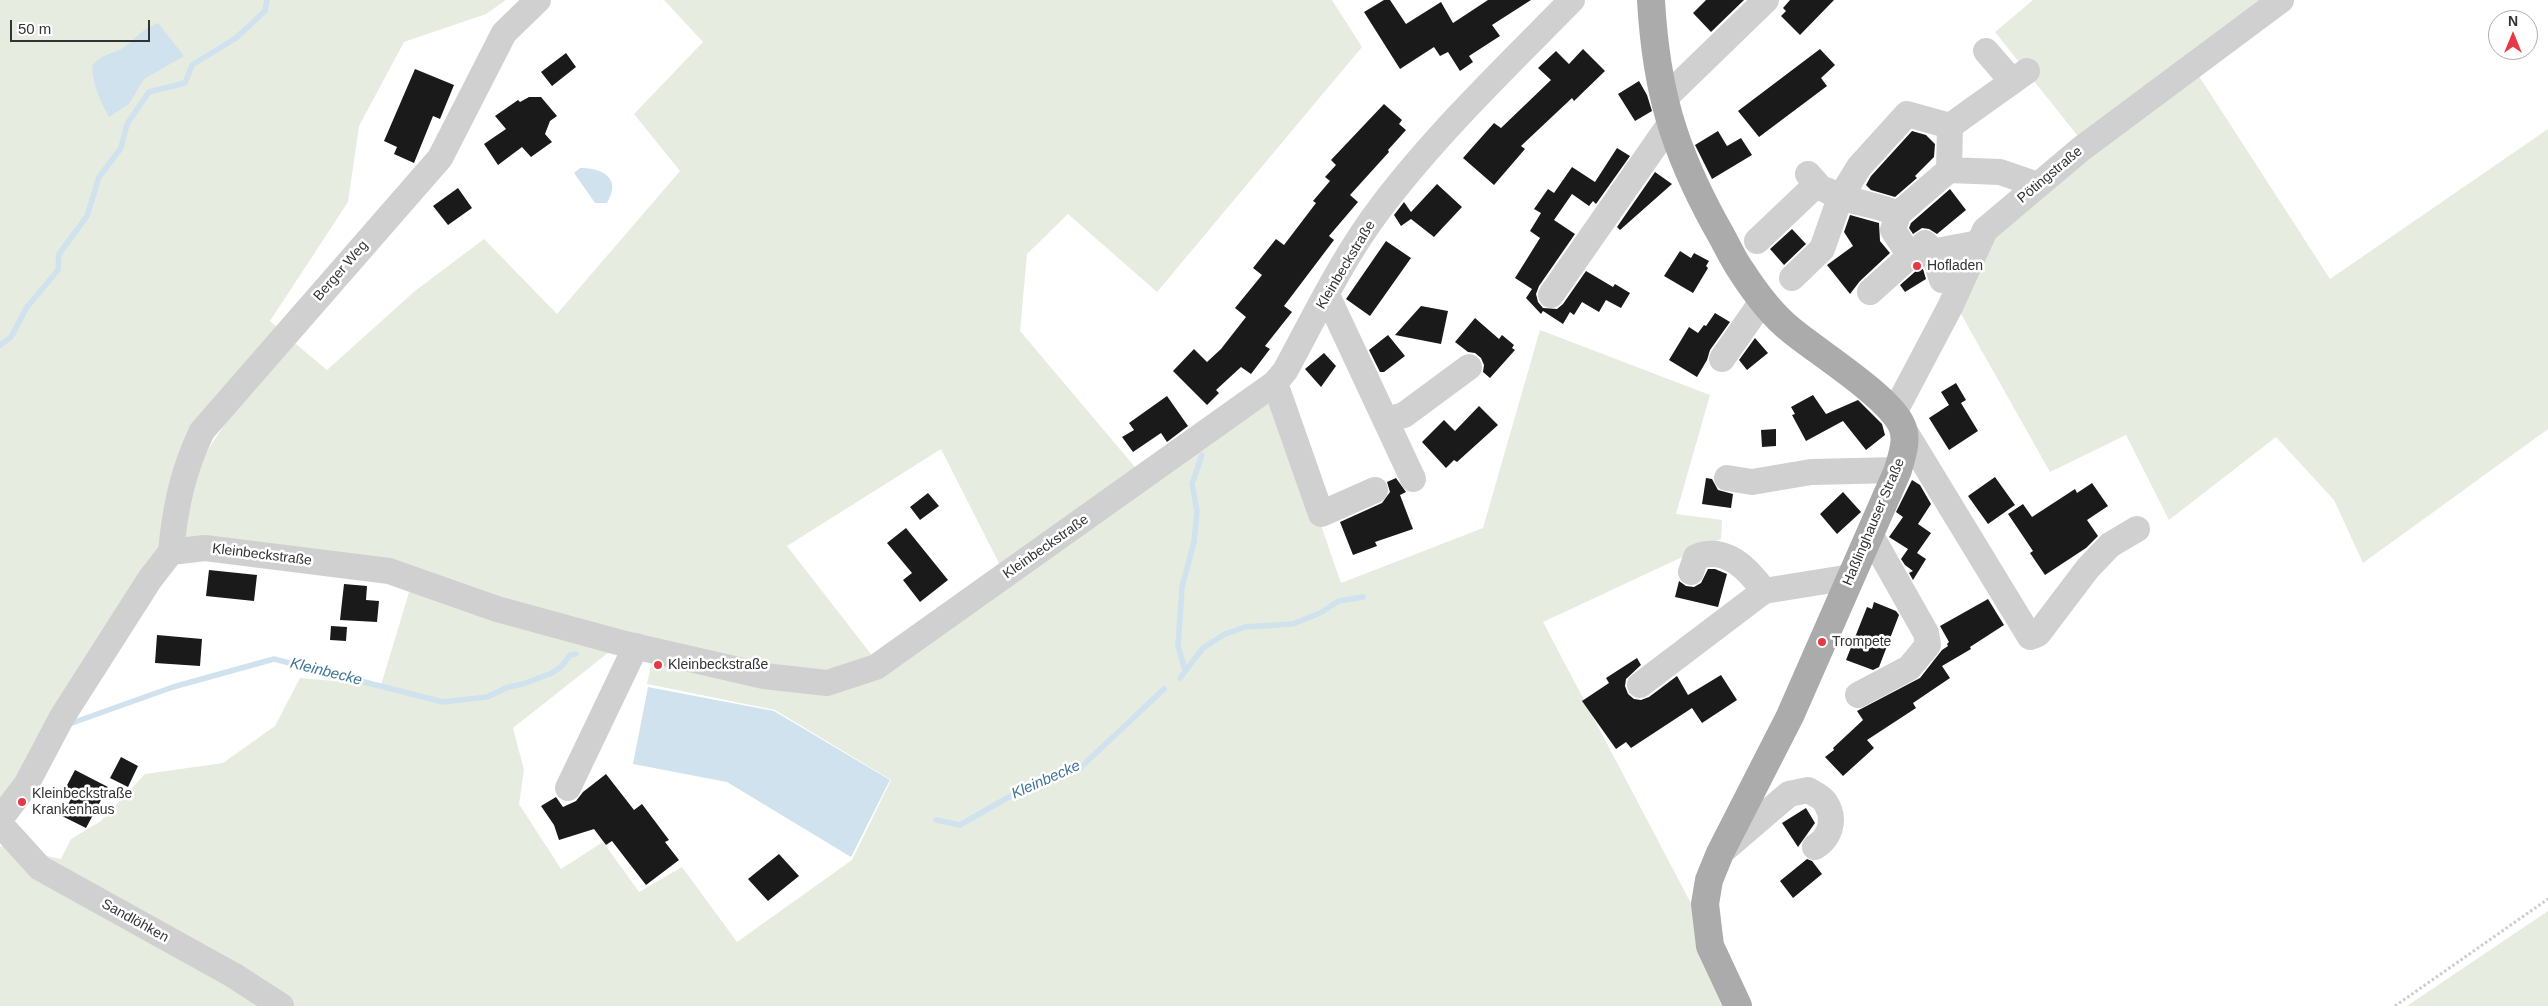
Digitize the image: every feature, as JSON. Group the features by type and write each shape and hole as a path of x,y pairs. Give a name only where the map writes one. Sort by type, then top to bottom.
{"main road":[{"path":"1655,6 1654,55 1667,112 1683,160 1700,196 1741,271 1763,300 1789,329 1870,391 1897,419"},
{"name":"Haßlinghauser Straße","path":"1738,1006 1710,946 1705,904 1709,880 1720,853 1790,716 1898,470 1905,437 1897,419"}],"street":[{"name":"Berger Weg","path":"170,552 174,518 182,479 202,431 440,158 504,33 538,0"},
{"name":"Kleinbeckstraße","path":"170,552 205,548 389,571 497,609 636,646 764,676 827,683 876,667 1275,383 1286,371 1327,295 1380,208 1431,145 1572,0"},
{"path":"1551,295 1667,112 1766,0"},
{"name":"Pötingstraße","path":"1897,419 1985,230 2081,149 2281,0"},
{"path":"1949,170 1950,126 2009,65"},
{"path":"1792,278 1822,249 1840,198 1859,167 1907,114 1950,126"},
{"path":"1979,243 1930,246 1893,230 1898,214 1949,170 2000,172 2038,185"},
{"path":"1757,241 1812,179 1840,198 1885,208 1898,214"},
{"path":"1930,246 1942,280"},
{"path":"1870,292 1930,246"},
{"path":"1327,295 1413,479"},
{"path":"1722,359 1763,300"},
{"path":"1386,420 1404,415 1469,367"},
{"path":"1275,383 1321,514 1375,490"},
{"path":"1897,419 2030,637 2038,634 2088,568 2110,545 2137,529"},
{"path":"1727,478 1752,482 1811,472 1898,470"},
{"path":"1858,695 1909,668 1928,645 1926,633 1870,534"},
{"path":"0,819 26,786 62,717 150,579 170,552"},
{"path":"1691,572 1696,557 1706,553 1722,555 1734,559 1750,573 1764,591"},
{"path":"1640,685 1764,591 1851,577"},
{"path":"568,788 636,646"},
{"path":"1720,853 1789,794 1808,790 1824,800 1831,818 1825,841 1815,847"},
{"name":"Sandlöhken","path":"0,824 40,868 233,975 281,1006"}],"path":[{"path":"2395,1006 2548,899"}],"shaded area":[{"path":"0,0 506,0 486,14 404,42 359,126 348,202 270,321 281,331 196,429 161,545 0,804"},
{"path":"664,0 1332,0 1362,47 1157,292 1068,214 1027,254 1020,331 1140,473 1001,567 941,449 787,546 874,658 826,678 497,601 178,541 190,476 285,335 327,370 415,291 484,239 557,314 680,171 634,114 703,42"},
{"path":"2033,0 2268,0 2081,140 1995,32"},
{"path":"2197,73 2330,279 2548,129 2548,429 2363,563 2334,500 2276,437 2169,520 2126,435 2050,472 1956,305 2000,225"},
{"path":"1540,330 1710,395 1676,514 1722,520 1721,539 1543,622 1695,911 1729,1006 0,1006 0,846 61,859 71,839 101,821 145,774 223,763 275,726 300,678 381,685 410,589 613,649 513,728 524,770 519,804 561,869 603,842 639,892 682,867 737,942 852,860 891,780 775,710 647,684 653,657 829,687 1274,390 1341,583 1483,528"},
{"path":"2548,911 2548,1006 2407,1006"}],"water":[{"path":"158,23 184,56 144,79 129,104 109,117 98,93 92,66 101,58 123,48 146,29"},
{"path":"580,168 603,172 608,176 612,187 607,203 595,203 574,173"},
{"path":"648,687 774,711 890,780 851,857 727,782 633,764"}],"building":[{"path":"1384,0 1390,0 1406,24 1441,2 1453,23 1488,0 1531,0 1492,25 1500,36 1469,56 1473,62 1460,71 1448,52 1440,56 1434,47 1400,69 1364,12"},
{"path":"1706,0 1744,0 1711,32 1693,13"},
{"path":"1790,0 1834,0 1800,35 1781,16 1786,11 1783,8"},
{"path":"1583,49 1605,71 1574,101 1572,98 1521,146 1525,149 1494,185 1463,158 1494,123 1501,128 1551,80 1538,68 1556,51 1569,64"},
{"path":"1820,49 1835,65 1821,78 1827,86 1759,137 1738,111"},
{"path":"566,53 576,67 552,86 541,72"},
{"path":"415,69 454,85 440,119 433,116 414,163 394,154 397,147 384,141"},
{"path":"1639,81 1647,95 1652,111 1635,121 1618,94"},
{"path":"529,97 541,97 557,116 550,121 545,134 552,142 531,157 522,147 498,165 484,144 506,129 495,116 518,100 520,102"},
{"path":"1384,104 1402,120 1399,124 1406,130 1350,195 1358,202 1329,236 1334,240 1284,306 1292,312 1265,346 1270,349 1251,374 1241,367 1216,390 1219,393 1207,405 1173,371 1194,349 1207,362 1221,349 1246,317 1235,308 1262,275 1253,268 1276,239 1284,245 1316,203 1313,201 1330,181 1325,177 1336,165 1331,160"},
{"path":"1718,131 1727,146 1741,138 1752,155 1712,179 1695,145"},
{"path":"1912,131 1926,135 1935,144 1934,157 1915,176 1917,178 1895,197 1871,190 1866,185 1871,176"},
{"path":"1617,148 1630,156 1596,204 1593,201 1589,206 1572,194 1554,220 1575,234 1539,286 1536,294 1538,302 1543,308 1557,309 1563,304 1586,271 1613,287 1615,284 1630,293 1621,308 1606,300 1599,312 1582,302 1574,315 1570,312 1563,324 1543,311 1541,314 1526,298 1532,289 1515,278 1540,238 1530,231 1541,213 1534,209 1548,189 1554,193 1572,167 1595,182"},
{"path":"1655,172 1672,184 1620,230 1617,227"},
{"path":"1437,184 1462,207 1434,237 1411,219 1401,226 1394,215 1404,202 1411,212"},
{"path":"458,188 472,208 448,225 433,206"},
{"path":"1950,189 1966,210 1937,234 1929,229 1922,228 1913,234 1909,228 1911,223"},
{"path":"1850,215 1879,223 1880,241 1890,253 1860,281 1850,294 1827,265 1853,246 1844,232"},
{"path":"1792,229 1806,244 1784,265 1770,249"},
{"path":"1386,241 1411,258 1370,316 1346,299"},
{"path":"1680,251 1691,258 1694,253 1709,261 1706,266 1708,268 1693,293 1664,276"},
{"path":"1923,269 1926,279 1905,292 1900,285 1917,270"},
{"path":"1421,306 1448,311 1441,344 1395,335"},
{"path":"1715,313 1730,322 1710,350 1707,360 1697,377 1669,360 1689,327 1698,333 1704,325 1706,326"},
{"path":"1475,318 1499,339 1502,335 1514,345 1512,348 1515,350 1490,378 1483,372 1484,365 1481,358 1475,353 1468,352 1455,342"},
{"path":"1388,335 1405,356 1384,372 1380,372 1369,350"},
{"path":"1755,338 1768,353 1747,370 1739,360"},
{"path":"1324,353 1336,366 1321,387 1305,369"},
{"path":"1956,383 1966,400 1961,403 1978,431 1949,450 1929,418 1949,405 1941,392"},
{"path":"1813,395 1826,414 1858,400 1882,424 1885,435 1866,450 1843,421 1806,441 1792,415 1795,414 1791,407"},
{"path":"1167,396 1188,426 1167,442 1161,433 1133,452 1122,437 1134,430 1129,423"},
{"path":"1479,406 1498,425 1457,462 1454,460 1446,468 1422,442 1444,420 1455,431"},
{"path":"1776,429 1776,446 1762,447 1761,430"},
{"path":"1995,477 2015,505 1988,524 1968,496"},
{"path":"1396,478 1406,492 1400,495 1413,529 1375,542 1377,546 1353,555 1340,522 1382,503 1390,492 1387,482"},
{"path":"1706,478 1712,479 1718,490 1733,494 1731,508 1702,504"},
{"path":"1912,480 1920,485 1931,504 1918,524 1931,533 1917,553 1926,559 1913,580 1909,573 1913,571 1901,559 1908,549 1889,537 1903,517 1896,512"},
{"path":"2092,483 2108,506 2087,520 2098,536 2086,548 2045,575 2030,553 2033,551 2008,514 2023,504 2032,517 2075,489 2077,493"},
{"path":"1843,492 1861,512 1837,534 1820,514"},
{"path":"928,493 939,506 920,520 910,507"},
{"path":"906,528 948,580 920,602 903,580 912,573 887,543"},
{"path":"1708,569 1715,569 1727,574 1718,607 1675,597 1679,581 1686,586 1694,587 1701,583"},
{"path":"209,570 257,575 254,601 206,596"},
{"path":"344,584 367,586 366,600 379,601 377,622 340,620"},
{"path":"1988,599 2004,625 1970,647 1971,649 1942,666 1950,678 1913,703 1916,708 1867,740 1874,748 1843,776 1825,757 1863,720 1857,711 1920,678 1942,650 1948,646 1949,642 1940,626"},
{"path":"1874,602 1896,611 1899,615 1879,667 1873,670 1846,660 1867,607 1872,609"},
{"path":"331,626 347,627 346,641 330,640"},
{"path":"157,635 202,639 200,666 155,663"},
{"path":"1637,658 1641,665 1626,679 1625,686 1628,694 1634,699 1641,700 1649,697 1677,676 1688,695 1721,675 1737,700 1702,723 1692,708 1631,748 1626,742 1616,749 1582,701 1609,683 1606,678"},
{"path":"121,757 138,766 128,787 110,778"},
{"path":"75,770 108,787 86,828 62,816 73,795 64,791"},
{"path":"606,774 634,810 642,804 669,840 665,842 679,860 646,885 612,841 606,845 594,829 559,840 554,825 541,806 556,797 563,807 576,801 583,792"},
{"path":"1806,808 1815,823 1798,847 1782,823"},
{"path":"779,854 799,876 768,901 748,879"},
{"path":"1807,859 1812,861 1822,874 1793,898 1780,881"}],"waterway":[{"path":"0,345 11,337 27,307 58,270 59,254 87,216 99,177 121,148 127,124 149,92 185,83 192,65 236,38 265,11 267,0"},
{"name":"Kleinbecke","path":"1185,670 1178,646 1182,587 1194,542 1197,511 1192,484 1202,455"},
{"name":"Kleinbecke","path":"1180,678 1203,648 1225,634 1245,627 1293,624 1320,613 1339,601 1363,597"},
{"name":"Kleinbecke","path":"72,723 173,687 274,659 443,702 487,697 508,687 523,684 552,673 562,666 570,655 576,654"},
{"name":"Kleinbecke","path":"936,820 960,825 1028,786 1043,780 1054,780 1080,768 1164,689"}],"place":[{"name":"Hofladen","path":"1917,266"},
{"name":"Trompete","path":"1822,642"},
{"name":"Kleinbeckstraße","path":"658,665"},
{"name":"Kleinbeckstraße Krankenhaus","path":"22,802"}]}
